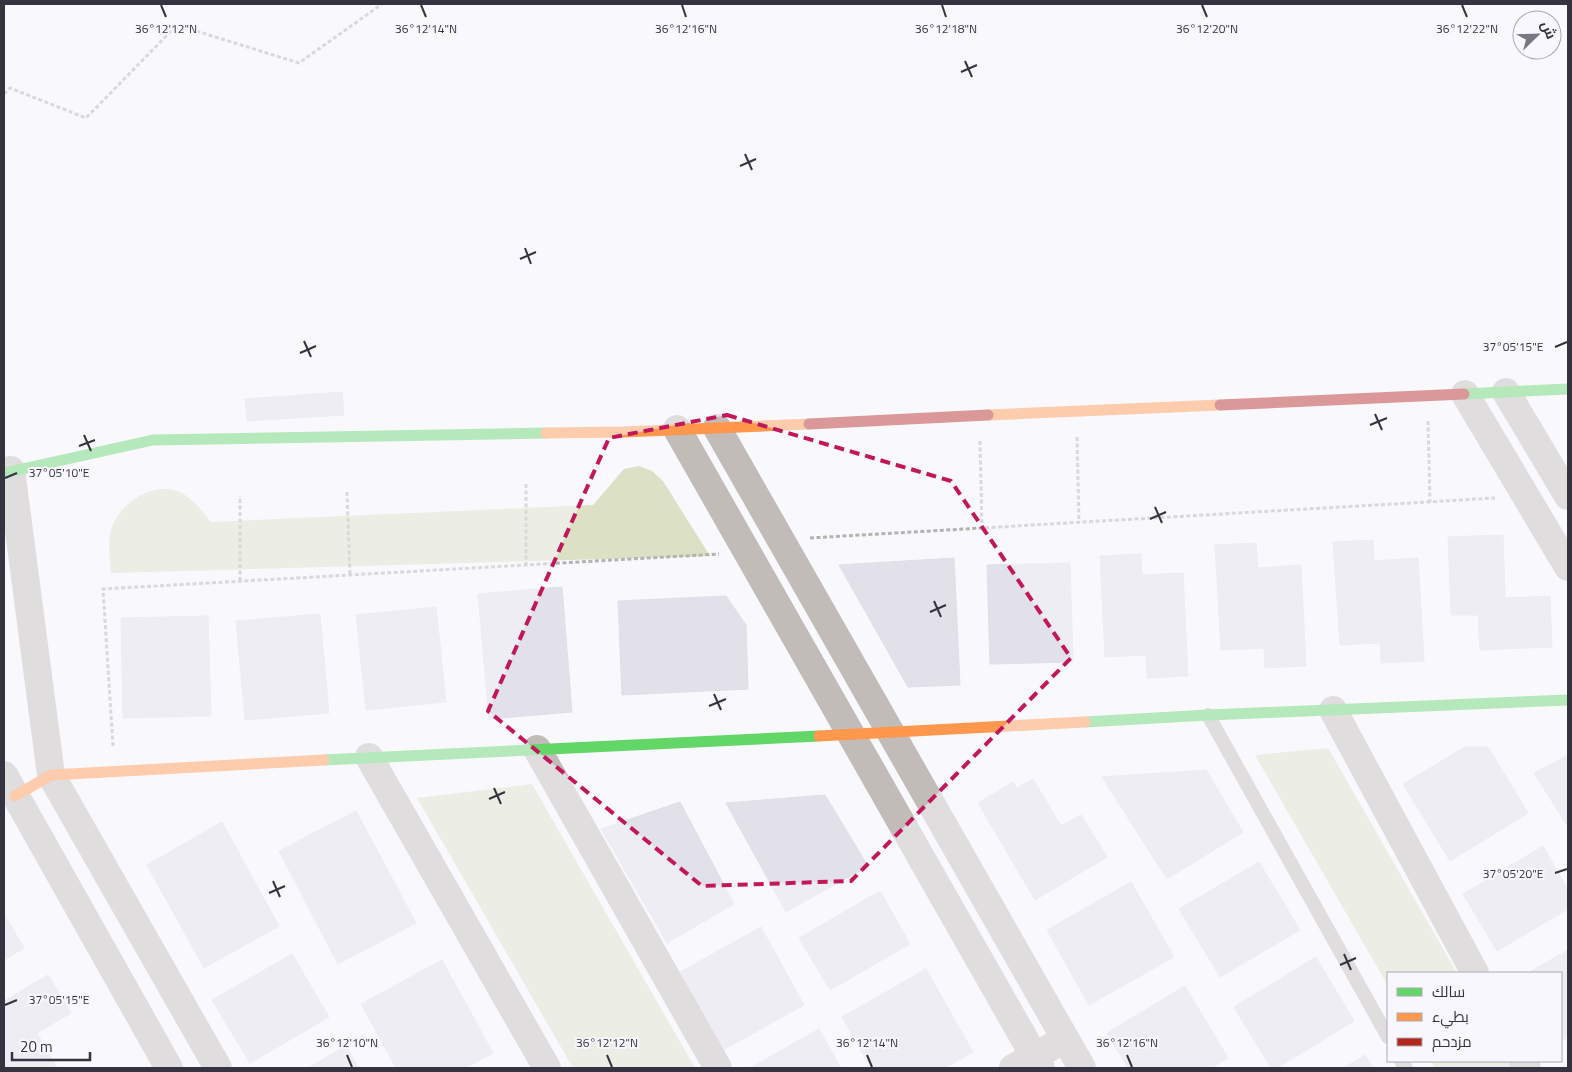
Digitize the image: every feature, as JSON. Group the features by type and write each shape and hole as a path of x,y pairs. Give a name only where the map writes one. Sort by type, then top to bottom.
{"street":[{"path":"218,1068 51,775 7,472 153,440 614,432 1568,389"},
{"path":"1506,392 1568,496"},
{"path":"1465,394 1568,567"},
{"path":"716,428 1082,1068"},
{"path":"677,429 851,735 1029,1064 1065,1039"},
{"path":"204,1045 167,1068 10,786 51,775 115,771 369,757 851,735 1208,715 1568,700"},
{"path":"1333,710 1475,972"},
{"path":"537,749 718,1068"},
{"path":"369,757 547,1068"}],"lane":[{"path":"1208,715 1387,1035"}],"path":[{"path":"4,94 10,88 86,118 177,25 299,63 382,4"},
{"path":"1427,395 1430,502"},
{"path":"1076,411 1079,522"},
{"path":"979,416 982,528"},
{"path":"526,484 526,565"},
{"path":"347,492 350,575"},
{"path":"240,496 240,582"},
{"path":"781,540 1526,496"},
{"path":"115,771 104,589 747,553"}],"highlighted area":[{"path":"727,415 951,481 1071,658 851,881 702,886 488,711 609,438"}],"green space":[{"path":"639,466 652,471 663,481 710,556 111,573 110,538 116,519 137,498 155,490 164,489 180,492 195,503 211,522 593,505 624,469"},
{"path":"1328,748 1456,972 1387,972 1387,984 1255,755"},
{"path":"532,784 695,1068 573,1068 417,798"},
{"path":"1432,1062 1509,1062 1512,1068 1435,1068"}],"building":[{"path":"342,392 344,415 247,421 245,399"},
{"path":"1503,535 1505,598 1550,596 1552,647 1480,650 1478,615 1451,615 1448,537"},
{"path":"1373,540 1374,561 1418,558 1424,661 1381,663 1380,643 1340,645 1333,542"},
{"path":"1256,543 1258,568 1301,565 1306,666 1265,668 1264,648 1221,650 1215,545"},
{"path":"1141,554 1142,575 1183,573 1188,676 1147,678 1146,655 1105,657 1100,556"},
{"path":"954,558 960,685 908,687 839,565"},
{"path":"1070,563 1073,662 990,664 987,565"},
{"path":"562,587 572,712 489,719 478,594"},
{"path":"726,596 746,625 748,689 622,695 618,601"},
{"path":"436,607 446,702 366,710 356,615"},
{"path":"320,614 329,713 245,720 236,621"},
{"path":"208,616 211,716 123,718 121,618"},
{"path":"1465,747 1488,747 1528,813 1450,861 1403,784"},
{"path":"1568,755 1568,827 1534,773"},
{"path":"1206,770 1243,832 1167,879 1102,777"},
{"path":"1033,779 1061,826 1081,815 1107,857 1035,900 978,803 1013,782 1017,788"},
{"path":"825,795 868,866 786,912 726,803"},
{"path":"680,802 734,904 667,943 601,829"},
{"path":"356,811 416,923 338,964 279,851"},
{"path":"222,822 279,926 204,968 147,865"},
{"path":"1543,846 1568,890 1568,909 1497,951 1463,894"},
{"path":"1259,862 1300,930 1220,977 1179,909"},
{"path":"1131,882 1174,957 1089,1005 1047,930"},
{"path":"880,891 910,944 830,990 799,938"},
{"path":"4,914 24,948 4,960"},
{"path":"761,927 804,1005 723,1050 680,972"},
{"path":"1568,950 1568,1037 1562,1040 1562,972 1530,972"},
{"path":"292,954 329,1017 250,1063 212,1000"},
{"path":"1316,957 1354,1021 1277,1068 1271,1068 1234,1007"},
{"path":"442,960 493,1053 465,1068 396,1068 361,1004"},
{"path":"926,969 973,1052 945,1068 871,1068 842,1017"},
{"path":"48,975 71,1013 37,1033 57,1068 4,1068 4,1001"},
{"path":"1185,986 1228,1058 1211,1068 1128,1068 1107,1033"},
{"path":"819,1029 841,1068 750,1068"},
{"path":"346,1046 359,1068 308,1068"},
{"path":"1365,1055 1373,1068 1343,1068"}],"traffic: fast":[{"path":"1464,394 1568,389"},
{"path":"4,473 153,440 546,433"},
{"path":"1085,722 1568,700"},
{"path":"324,760 819,736"}],"traffic: slow":[{"path":"988,415 1220,405"},
{"path":"546,433 623,432 809,424"},
{"path":"819,736 1085,722"},
{"path":"15,796 51,775 324,760"}],"traffic: jam":[{"path":"1220,405 1464,394"},
{"path":"809,424 988,415"}]}
